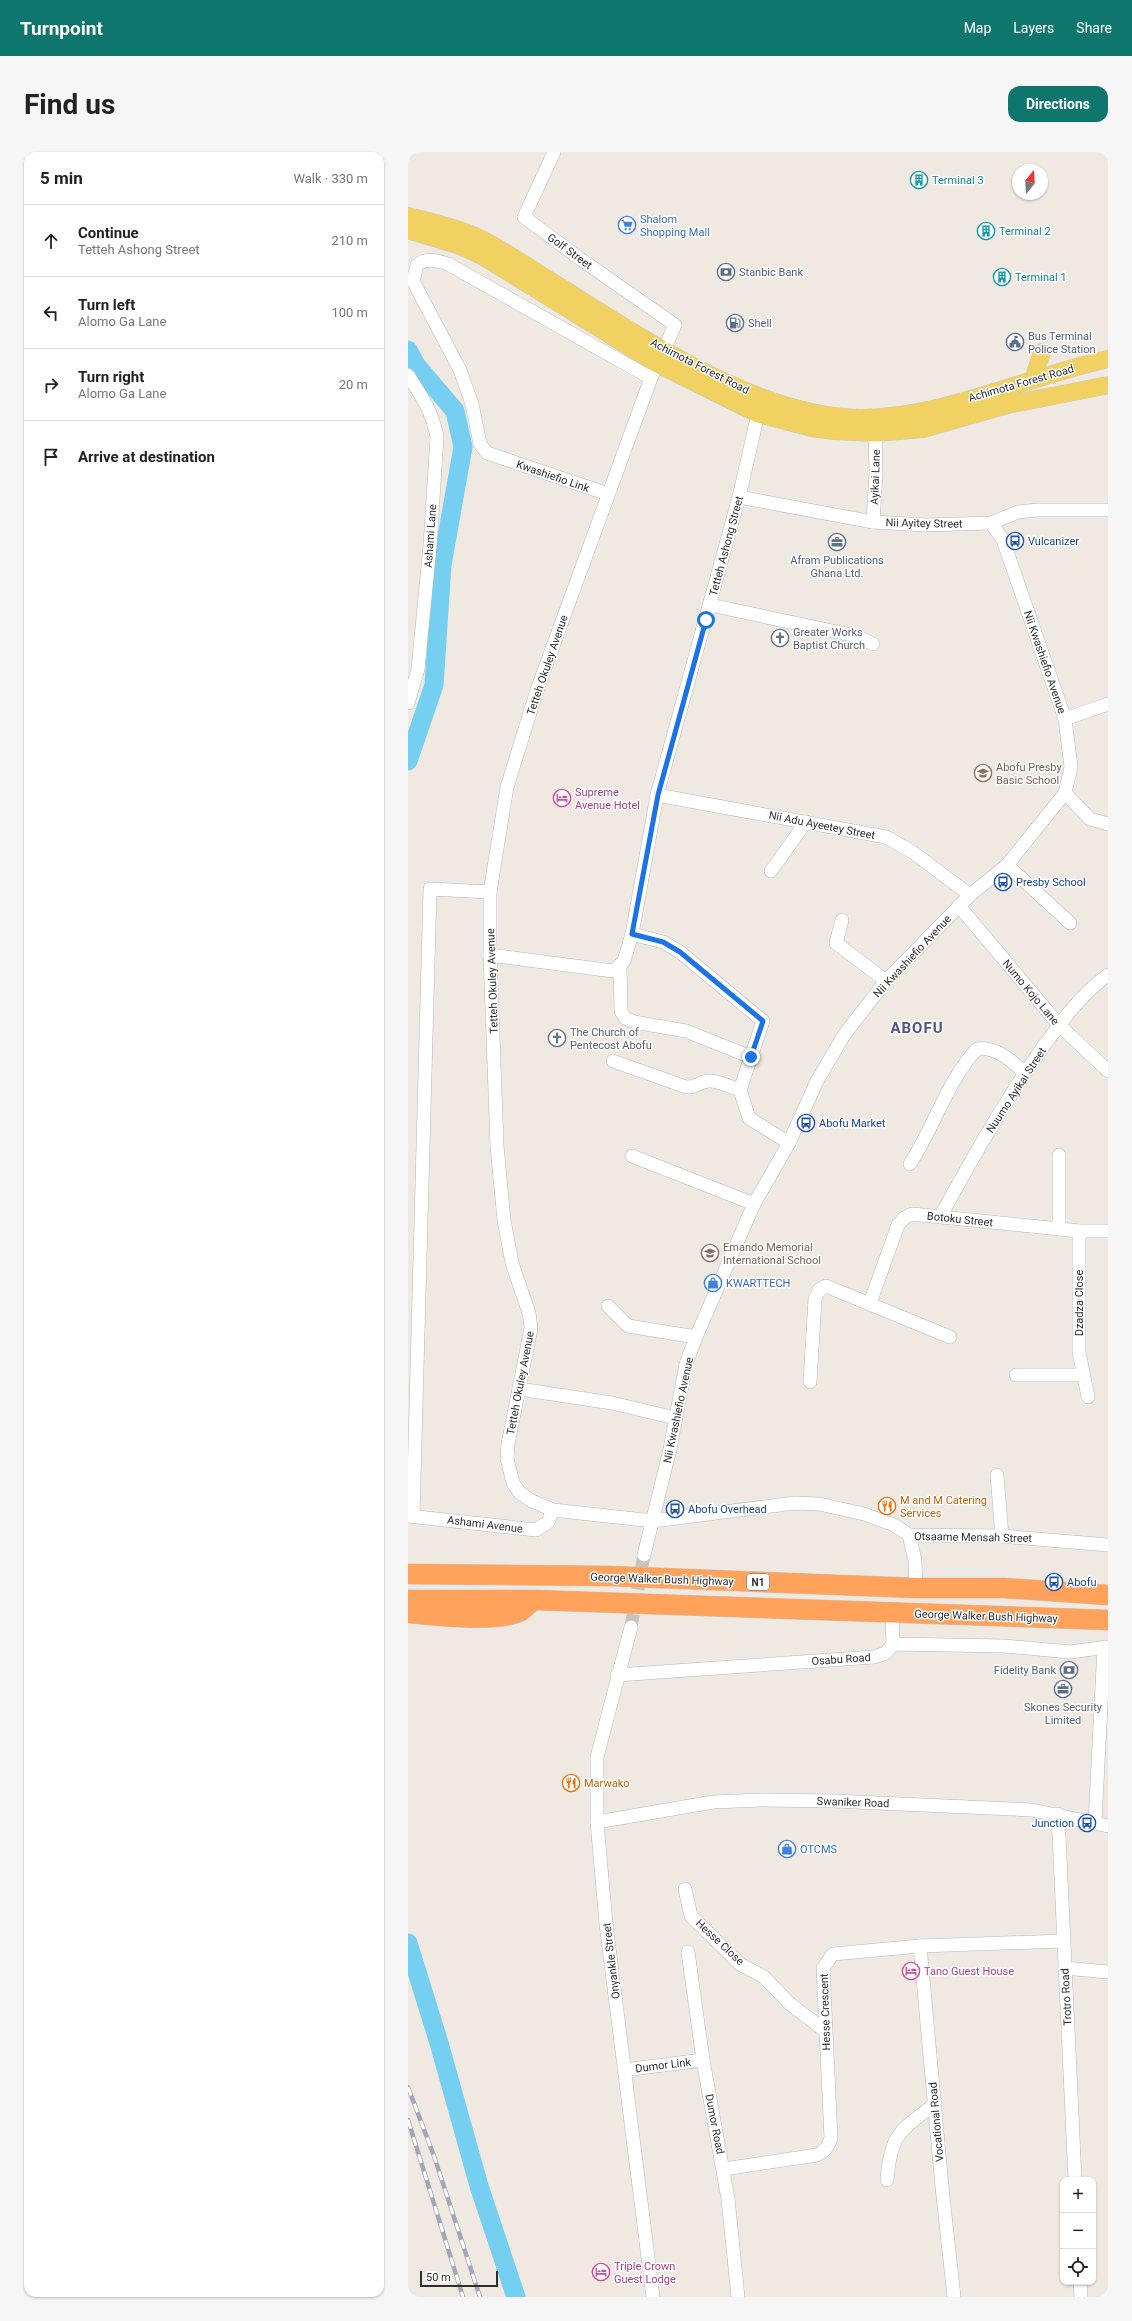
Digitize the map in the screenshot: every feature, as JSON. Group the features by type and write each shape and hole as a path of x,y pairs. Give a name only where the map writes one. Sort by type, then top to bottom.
{"highway":[{"name":"George Walker Bush Highway","path":"408,1574 608,1576 916,1588 1004,1588 1108,1595"},
{"name":"George Walker Bush Highway","path":"408,1600 534,1600 1108,1620"},
{"path":"408,1613 458,1616 503,1616 521,1611 534,1600"}],"main road":[{"name":"Achimota Forest Road","path":"408,216 476,236 657,364 729,383 778,403 827,415 846,417 900,414 946,405 1069,368 1108,359"},
{"name":"Achimota Forest Road","path":"408,230 460,246 482,256 657,364 758,414 812,428 875,433 923,429 1008,405 1108,385"},
{"path":"1033,380 1042,352"}],"street":[{"name":"Golf Street","path":"554,152 524,216 579,258 675,325"},
{"name":"Kwashiefio Link","path":"608,494 499,457 487,452 480,444 472,404 460,370 413,282 417,264 422,261 430,260 448,264 657,364"},
{"name":"Tetteh Okuley Avenue","path":"653,1522 553,1510 532,1501 520,1493 510,1473 507,1459 508,1444 531,1328 529,1313 512,1263 504,1220 497,1146 490,955 490,892 507,787 537,690 657,364 675,325"},
{"name":"Ashami Lane","path":"408,375 426,404 434,422 437,437 430,546 418,669 408,703"},
{"name":"Tetteh Ashong Street","path":"620,967 624,961 632,934 658,795 739,497 758,414"},
{"name":"Ayikai Lane","path":"872,522 876,473 875,433"},
{"name":"Nii Ayitey Street","path":"739,497 872,522 926,525 991,523 1018,512 1028,510 1108,510"},
{"name":"Nii Kwashiefio Avenue","path":"644,1555 653,1522 686,1364 696,1337 754,1204 789,1143 817,1081 844,1035 886,981 970,895 1007,865 1065,793 1071,767 1065,719 1004,540 991,523"},
{"path":"710,605 856,636 873,644"},
{"path":"1065,719 1108,704"},
{"path":"1065,793 1090,819 1108,824"},
{"name":"Nii Adu Ayeetey Street","path":"658,795 886,837 914,853 970,895"},
{"path":"771,871 806,822"},
{"path":"1007,865 1070,923"},
{"path":"411,1516 430,889 490,892"},
{"name":"Numo Kojo Lane","path":"959,906 1059,1025 1108,1071"},
{"path":"842,920 836,943 886,981"},
{"path":"632,934 663,942 680,952 763,1021 740,1090 749,1118 789,1143"},
{"path":"490,955 613,971 620,967 621,1011 625,1018 634,1022 686,1031 751,1057"},
{"name":"Nuumo Ayikai Street","path":"940,1217 994,1121 1024,1073 1059,1025 1096,984 1108,975"},
{"path":"910,1164 925,1141 948,1095 977,1049 983,1048 1010,1059 1024,1073"},
{"path":"613,1061 686,1087 696,1087 704,1082 713,1081 740,1090"},
{"path":"1059,1155 1059,1229"},
{"path":"632,1156 754,1204"},
{"name":"Botoku Street","path":"870,1303 898,1225 904,1218 912,1214 1079,1231 1108,1231"},
{"name":"Dzadza Close","path":"1079,1231 1079,1352 1088,1397"},
{"path":"810,1382 815,1299 819,1290 826,1286 950,1337"},
{"path":"608,1306 628,1326 696,1337"},
{"path":"1016,1375 1083,1375"},
{"path":"519,1389 612,1403 675,1418"},
{"path":"997,1475 1002,1536"},
{"name":"Otsaame Mensah Street","path":"653,1522 795,1504 819,1504 864,1514 894,1525 909,1535 1002,1536 1108,1545"},
{"name":"Ashami Avenue","path":"411,1516 536,1530 548,1522 553,1510"},
{"path":"909,1535 915,1560 916,1588"},
{"path":"892,1613 893,1644 1004,1646 1070,1652 1106,1647 1095,1822"},
{"name":"Onyankle Street","path":"631,1628 617,1675 597,1757 597,1822 624,2070 653,2297"},
{"name":"Osabu Road","path":"617,1675 874,1656 886,1653 893,1644"},
{"name":"Swaniker Road","path":"597,1822 714,1802 761,1800 904,1803 1032,1810 1058,1814 1108,1826"},
{"name":"Trotro Road","path":"1058,1814 1075,2177"},
{"name":"Hesse Close","path":"685,1889 692,1916 740,1964 764,1977 789,2003 825,2031"},
{"name":"Hesse Crescent","path":"724,2169 817,2155 824,2152 828,2146 831,2138 823,1968 830,1956 838,1953 920,1946 1063,1941"},
{"name":"Vocational Road","path":"920,1946 954,2297"},
{"name":"Dumor Road","path":"688,1952 703,2060 724,2169 738,2297"},
{"path":"1065,1968 1108,1972"},
{"name":"Dumor Link","path":"624,2070 703,2060"},
{"path":"887,2180 889,2155 895,2139 901,2131 935,2104"},
{"path":"1080,2285 1081,2297"}],"waterway":[{"path":"408,350 416,365 455,411 463,447 442,565 434,685 408,761"},
{"path":"408,1943 439,2043 479,2186 516,2297"}],"tunnel":[{"path":"631,1627 644,1555"}],"railway":[{"path":"408,2087 434,2156 480,2297"},
{"path":"408,2120 463,2297"}],"place":[{"name":"Terminal 3","path":"919,180"},
{"name":"Shalom Shopping Mall","path":"627,225"},
{"name":"Terminal 2","path":"986,231"},
{"name":"Stanbic Bank","path":"726,272"},
{"name":"Terminal 1","path":"1002,277"},
{"name":"Shell","path":"735,323"},
{"name":"Bus Terminal Police Station","path":"1015,342"},
{"name":"Vulcanizer","path":"1015,541"},
{"name":"Afram Publications Ghana Ltd.","path":"837,542"},
{"name":"Greater Works Baptist Church","path":"780,638"},
{"name":"Abofu Presby Basic School","path":"983,773"},
{"name":"Supreme Avenue Hotel","path":"562,798"},
{"name":"Presby School","path":"1003,882"},
{"name":"The Church of Pentecost Abofu","path":"557,1038"},
{"name":"Abofu Market","path":"806,1123"},
{"name":"Emando Memorial International School","path":"710,1253"},
{"name":"KWARTTECH","path":"713,1283"},
{"name":"M and M Catering Services","path":"887,1506"},
{"name":"Abofu Overhead","path":"675,1509"},
{"name":"Abofu","path":"1054,1582"},
{"name":"Fidelity Bank","path":"1069,1670"},
{"name":"Skones Security Limited","path":"1063,1689"},
{"name":"Marwako","path":"571,1783"},
{"name":"Junction","path":"1087,1823"},
{"name":"OTCMS","path":"787,1849"},
{"name":"Tano Guest House","path":"911,1971"},
{"name":"Triple Crown Guest Lodge","path":"601,2272"}],"district":[{"name":"ABOFU","path":"917,1028"}],"route":[{"path":"706,620 658,795 632,934 663,942 680,952 763,1021 751,1057"}]}
